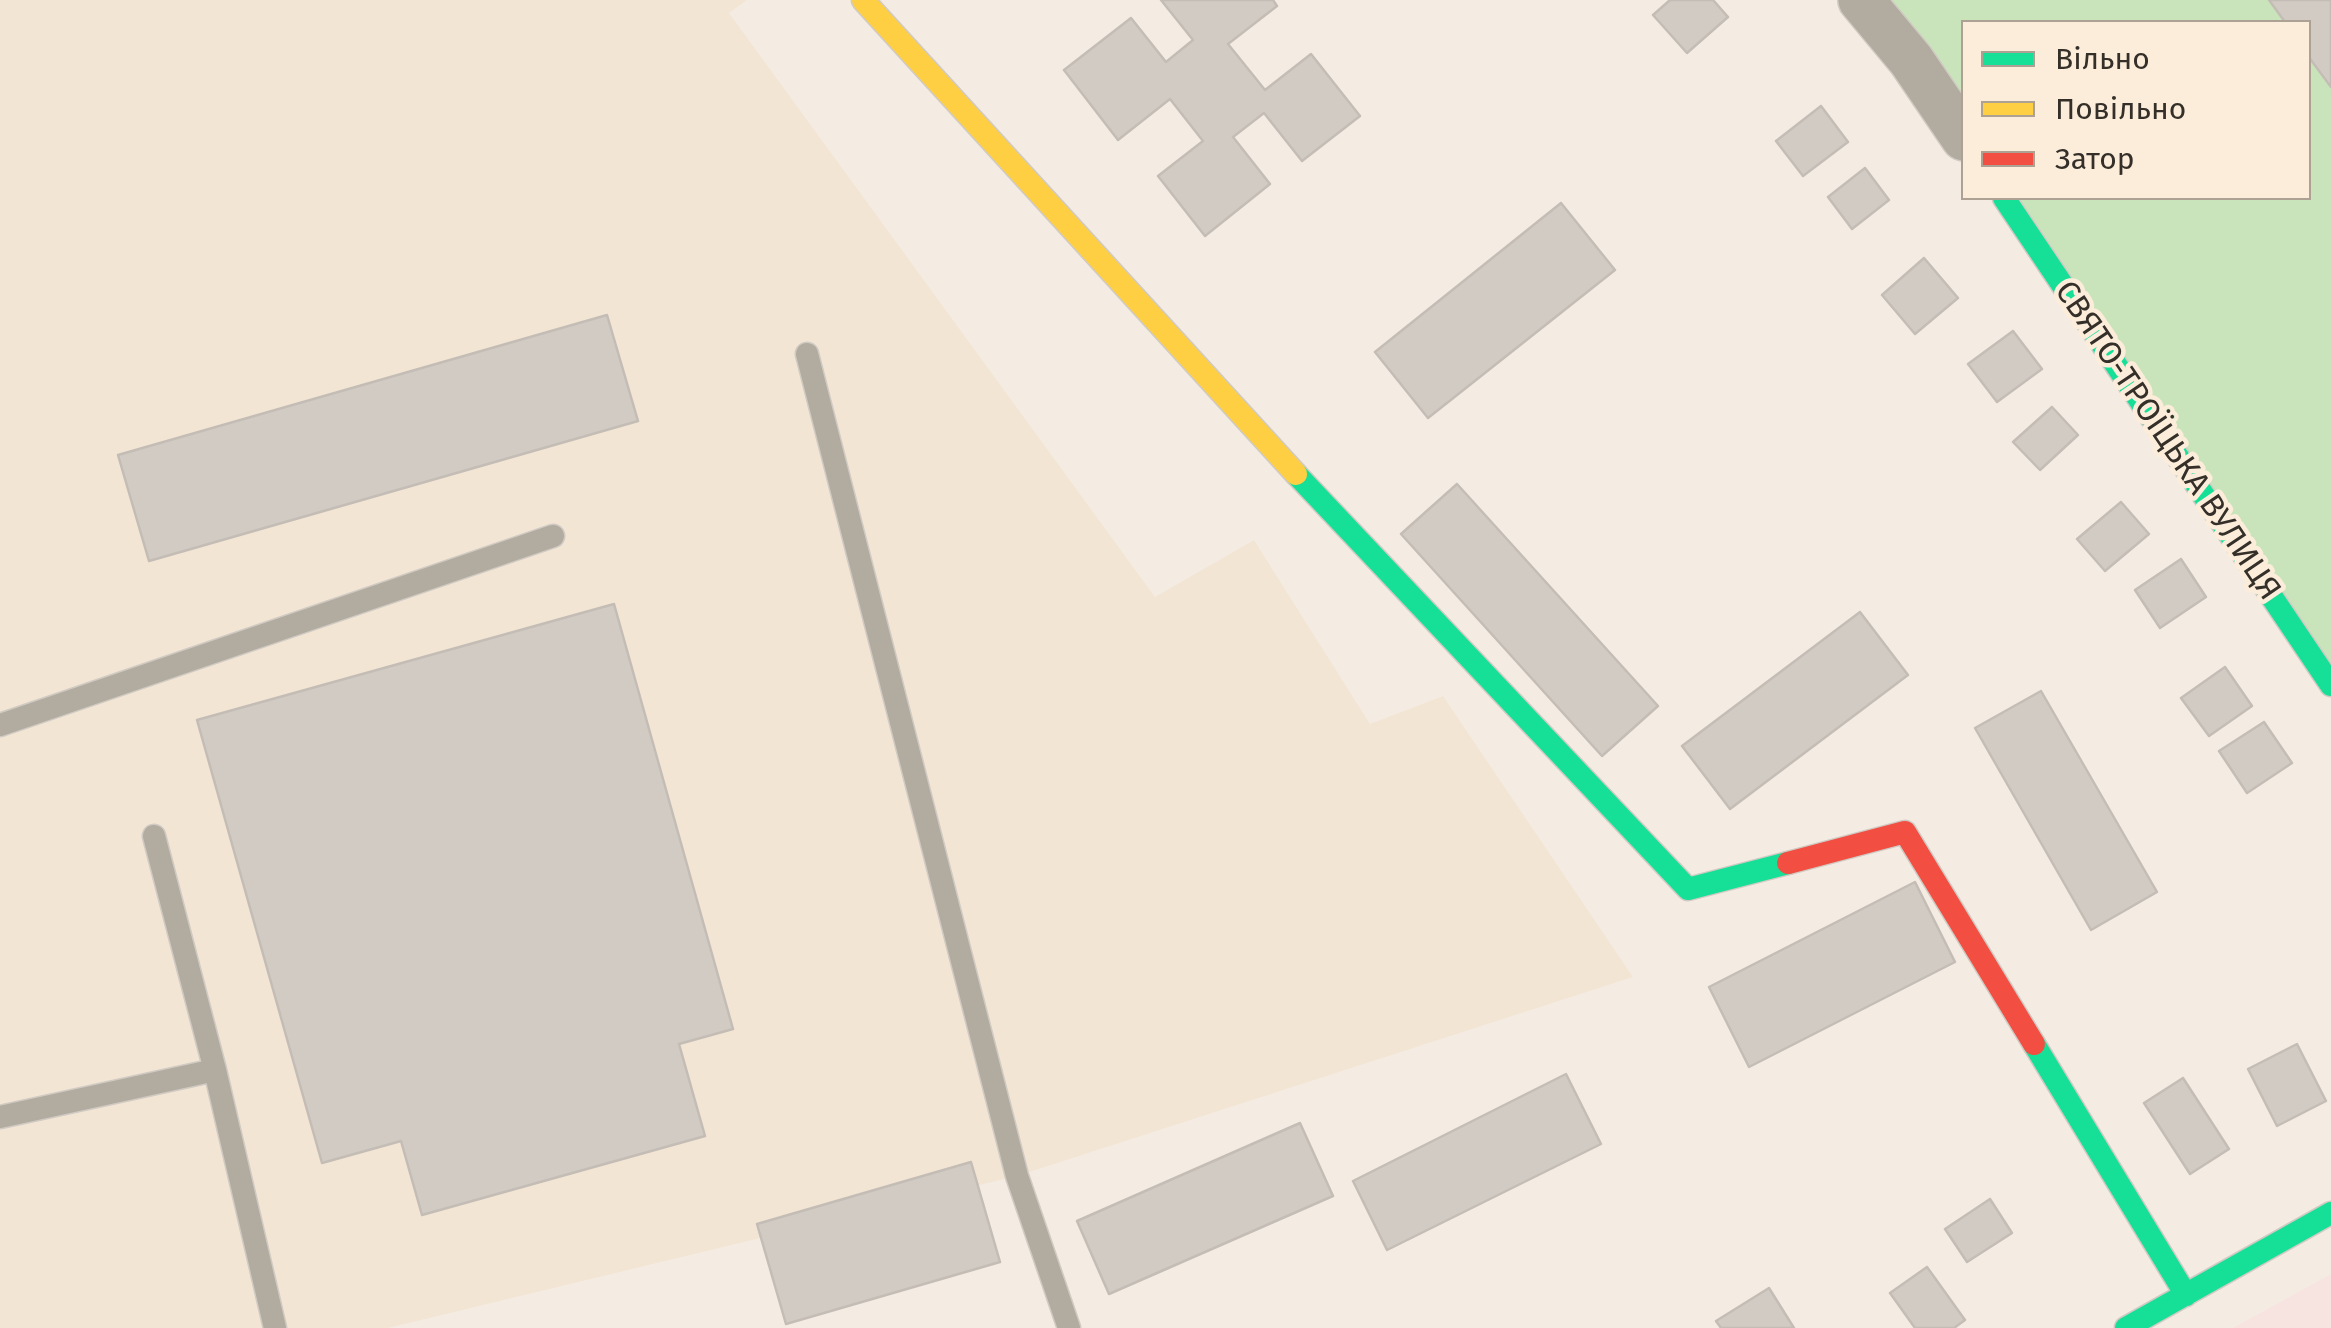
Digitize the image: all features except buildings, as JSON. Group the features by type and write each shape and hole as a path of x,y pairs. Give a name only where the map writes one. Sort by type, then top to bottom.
{"street":[{"path":"863,0 1320,500 1688,889 1905,832 2186,1295"},
{"path":"1861,0 1911,60 1961,134"},
{"name":"СВЯТО-ТРОЇЦЬКА ВУЛИЦЯ","path":"2005,200 2331,685"},
{"path":"2126,1328 2331,1213"}],"lane":[{"path":"807,354 1017,1176 1069,1328"},
{"path":"0,725 553,536"},
{"path":"154,836 215,1070 275,1328"},
{"path":"0,1116 215,1070"}],"shaded area":[{"path":"0,0 747,0 729,13 1155,597 1254,540 1370,724 1443,696 1633,977 1017,1176 388,1328 0,1328"},
{"path":"2331,1274 2331,1328 2233,1328"}],"green space":[{"path":"1861,0 2331,0 2331,685 2005,200 2311,200 2311,20 1961,20 1961,135"}],"traffic: fast":[{"path":"2005,200 2331,685"},
{"path":"1296,474 1688,889 1788,863"},
{"path":"2034,1044 2186,1295"},
{"path":"2126,1328 2331,1213"}],"traffic: slow":[{"path":"863,0 1296,474"}],"traffic: jam":[{"path":"1788,863 1905,832 2034,1044"}]}
